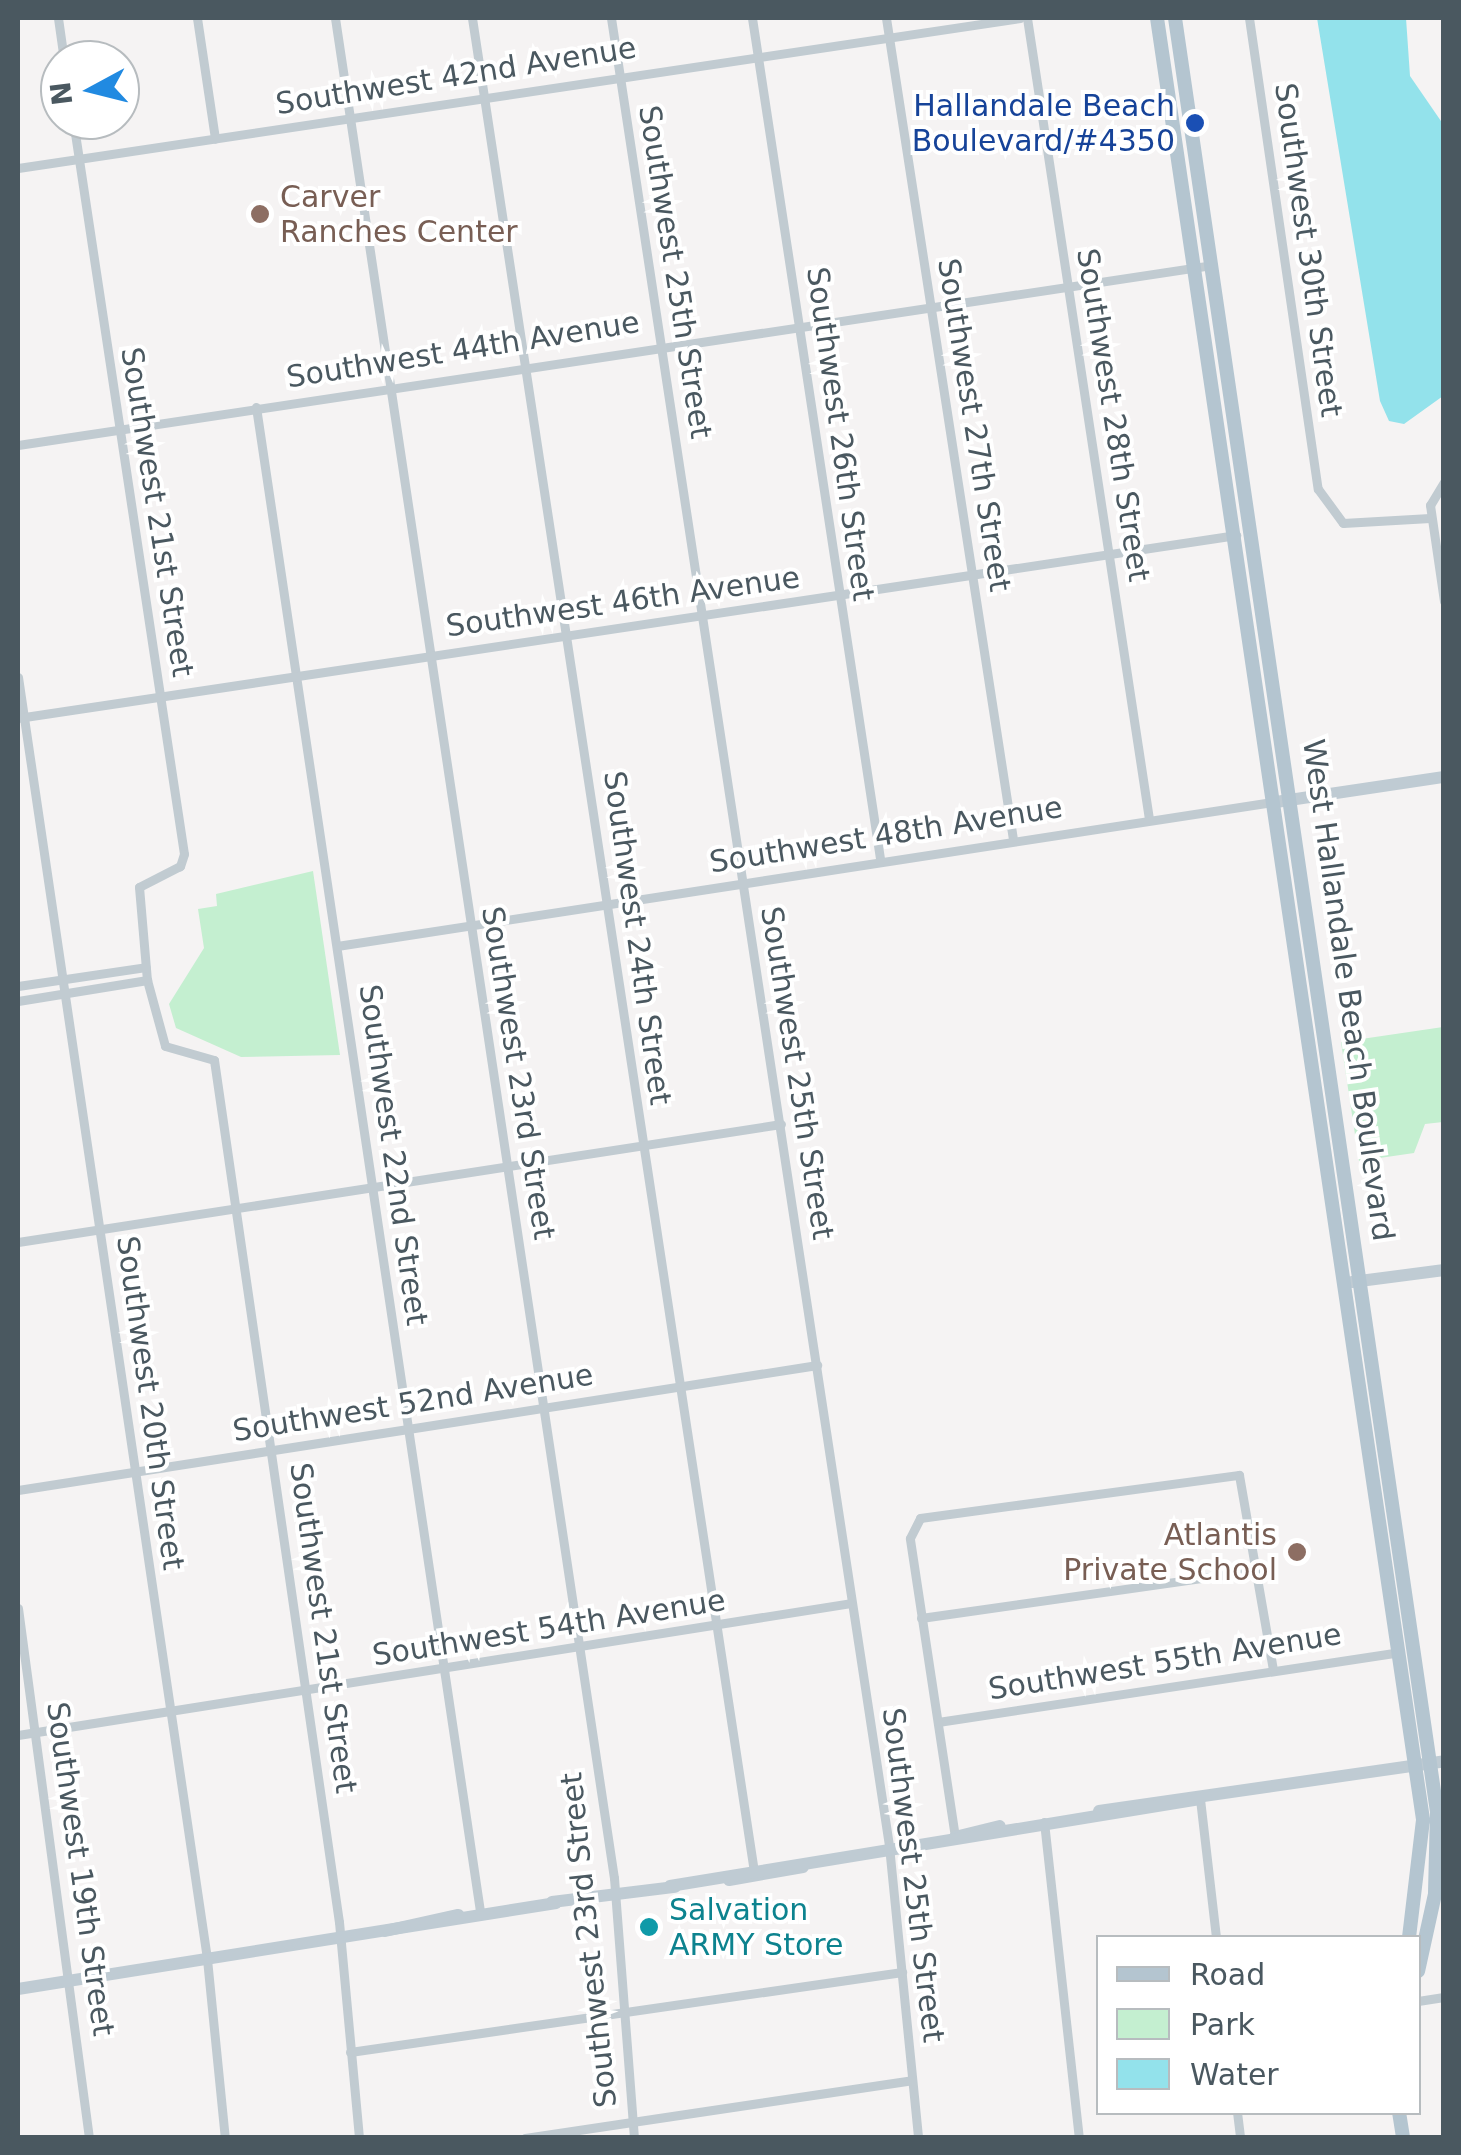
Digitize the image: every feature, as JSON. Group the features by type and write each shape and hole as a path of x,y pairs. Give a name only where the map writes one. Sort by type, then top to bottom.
{"main road":[{"name":"West Hallandale Beach Boulevard","path":"1157,18 1236,535 1339,1104 1362,1280 1437,1762 1440,1813 1436,1894 1421,1957"},
{"name":"West Hallandale Beach Boulevard","path":"1172,18 1179,42 1268,633 1325,1136 1414,1765 1423,1853 1409,1935"},
{"path":"1222,447 1252,530"},
{"path":"1236,535 1268,633"},
{"path":"1325,1136 1339,1104"}],"street":[{"path":"197,18 215,139"},
{"name":"Southwest 23rd Street","path":"335,18 580,1648 614,1894 634,2138"},
{"name":"Southwest 24th Street","path":"472,18 753,1866"},
{"name":"Southwest 25th Street","path":"611,18 889,1846 918,2138"},
{"name":"Southwest 26th Street","path":"752,18 880,858"},
{"name":"Southwest 27th Street","path":"886,18 1013,839"},
{"name":"Southwest 42nd Avenue","path":"18,168 483,94 1023,18"},
{"name":"Southwest 28th Street","path":"1023,18 1149,819"},
{"name":"Southwest 30th Street","path":"1249,18 1318,490 1342,522 1430,518"},
{"name":"Southwest 21st Street","path":"75,140 184,854 180,866 139,886 146,967"},
{"name":"Southwest 44th Avenue","path":"18,445 800,324 1212,265"},
{"name":"Southwest 22nd Street","path":"256,407 480,1911"},
{"path":"1444,482 1430,518 1444,601"},
{"name":"Southwest 46th Avenue","path":"20,718 1236,535"},
{"name":"Southwest 20th Street","path":"18,678 20,718 65,994 206,1958 225,2138"},
{"name":"Southwest 48th Avenue","path":"337,946 880,858 1444,777"},
{"path":"18,986 146,967 147,980 18,1002"},
{"name":"Southwest 21st Street","path":"147,980 165,1046 214,1060 273,1450 340,1939 359,2138"},
{"path":"18,1242 780,1124"},
{"path":"1345,1282 1444,1270"},
{"name":"Southwest 52nd Avenue","path":"18,1490 816,1365"},
{"path":"955,1838 912,1526 928,1516 1239,1476 1272,1669"},
{"path":"922,1618 1258,1570"},
{"name":"Southwest 54th Avenue","path":"18,1735 716,1628 850,1603"},
{"name":"Southwest 19th Street","path":"18,1608 73,1979 89,2138"},
{"name":"Southwest 55th Avenue","path":"938,1722 1399,1652"},
{"path":"18,1989 670,1886 889,1846 1437,1762"},
{"path":"1200,1799 1216,1935"},
{"path":"1044,1824 1079,2138"},
{"path":"670,1886 753,1866 836,1856"},
{"path":"383,1932 480,1911 556,1903"},
{"path":"350,2052 902,1972"},
{"path":"525,2138 912,2080"}],"green space":[{"path":"313,871 340,1055 241,1057 176,1028 169,1004 204,948 198,909 217,906 216,894"},
{"path":"1443,1027 1443,1122 1425,1124 1414,1153 1359,1161 1341,1042"}],"water":[{"path":"1317,18 1406,18 1410,76 1443,124 1443,396 1404,424 1389,421 1380,401"}],"place":[{"name":"Hallandale Beach Boulevard/#4350","path":"1195,123"},
{"name":"Carver Ranches Center","path":"260,214"},
{"name":"Atlantis Private School","path":"1297,1552"},
{"name":"Salvation ARMY Store","path":"649,1927"}]}
